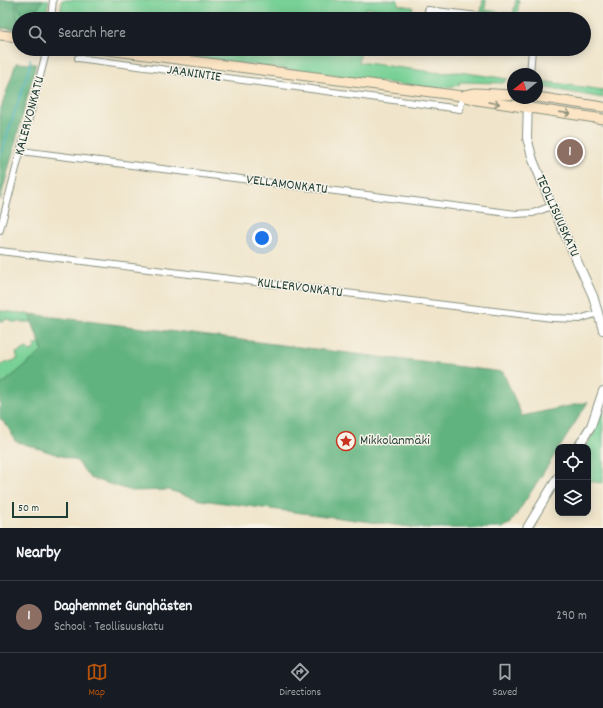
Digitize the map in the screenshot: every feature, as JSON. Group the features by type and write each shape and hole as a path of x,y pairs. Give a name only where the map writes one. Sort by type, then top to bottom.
{"main road":[{"path":"0,35 12,37"},
{"name":"JAANINTIE","path":"150,56 462,96 477,100 603,119"},
{"name":"JAANINTIE","path":"462,96 476,93 507,94"},
{"path":"543,98 603,107"}],"street":[{"path":"52,12 53,0"},
{"path":"428,10 445,12"},
{"name":"KALERVONKATU","path":"0,230 46,56"},
{"name":"JAANINTIE","path":"106,56 108,62 460,109 462,96"},
{"path":"530,68 531,56"},
{"path":"78,58 108,62"},
{"path":"292,87 293,75"},
{"name":"TEOLLISUUSKATU","path":"527,104 526,130 529,148 552,206 599,313 603,330"},
{"name":"VELLAMONKATU","path":"21,151 516,214 533,213 552,206"},
{"name":"KULLERVONKATU","path":"0,251 552,318 579,319 599,313"},
{"path":"580,444 591,426 603,391"},
{"path":"527,528 556,480"}],"green space":[{"path":"0,0 49,0 46,12 12,12 12,29 0,28"},
{"path":"0,0 16,0 17,12 12,12 12,28 0,28"},
{"path":"18,0 43,0 34,12 20,12 18,7"},
{"path":"62,0 398,0 398,5 413,7 412,12 397,12 366,8 366,12 61,12"},
{"path":"483,0 486,0 485,10 499,12 481,12"},
{"path":"516,0 519,0 518,12 513,12"},
{"path":"187,56 360,56 359,62 440,73 460,72 507,79 503,83 459,82 459,85 436,89"},
{"path":"16,63 36,64 0,201 0,111"},
{"path":"543,81 603,90 603,98 543,86"},
{"path":"0,311 29,314 32,322 12,322 10,319 3,319 3,321 0,321"},
{"path":"29,314 503,372 522,416 588,402 562,444 555,444 555,455 511,523 502,528 418,528 201,500 169,490 132,491 90,478 77,461 15,441 10,430 0,418 0,386 43,351"},
{"path":"40,343 43,351 0,386 0,365 18,359 16,353 27,348 29,351 35,349 34,345"},
{"path":"603,408 603,483 591,481 591,444 587,444 593,434"}],"waterway":[{"path":"0,157 30,66 30,59"}],"place":[{"name":"Daghemmet Gunghästen","path":"570,152"},
{"name":"Mikkolanmäki","path":"346,441"}]}
